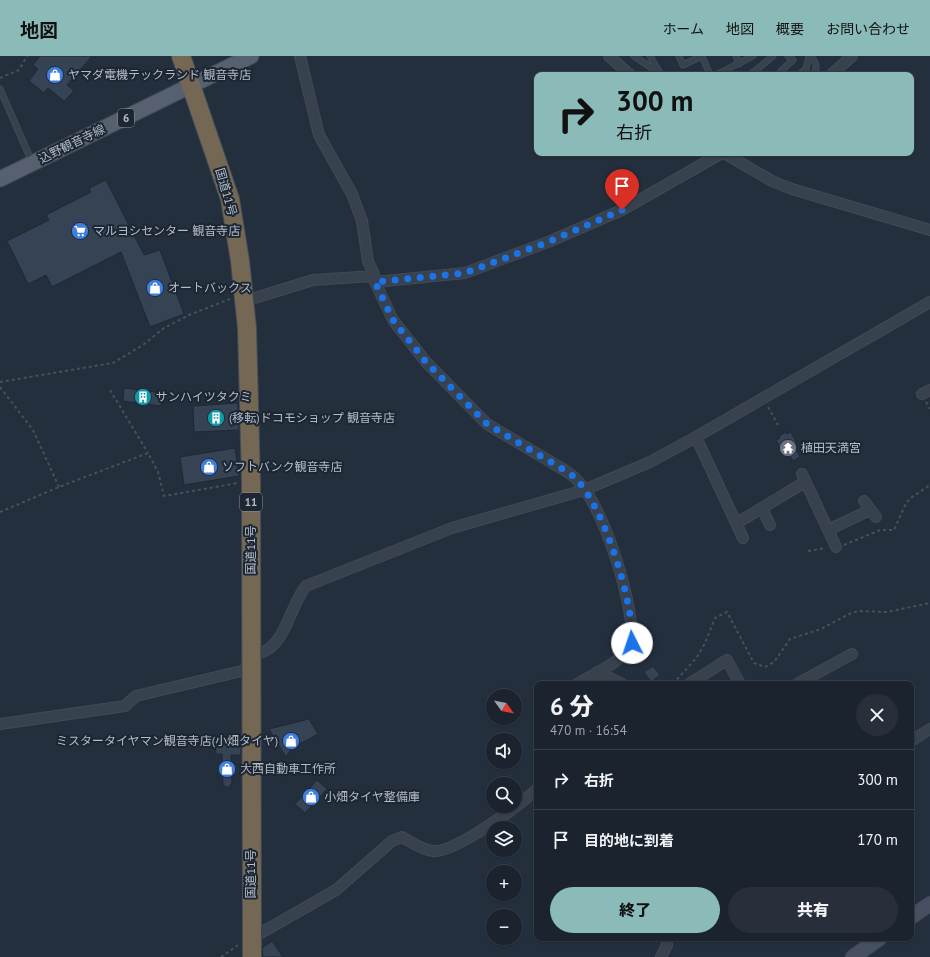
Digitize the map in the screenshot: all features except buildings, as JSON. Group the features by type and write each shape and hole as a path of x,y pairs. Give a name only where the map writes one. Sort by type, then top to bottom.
{"highway":[{"name":"国道11号","path":"181,56 230,199 235,225 244,297 248,358 251,481 250,662 252,957"}],"main road":[{"name":"込野観音寺線","path":"0,179 251,56"}],"street":[{"path":"300,56 319,135 352,194 362,221 368,261 393,320 426,362 487,424 566,471 578,481 601,521 618,565 626,593 632,636 630,649 581,681"},
{"path":"610,56 627,72"},
{"path":"834,72 852,56"},
{"path":"244,297 313,280 375,279 465,273 548,242 622,210 718,156"},
{"path":"728,156 772,181 792,189 930,230"},
{"path":"735,160 740,156"},
{"path":"0,724 125,706 136,696 250,662 277,643 300,594 306,586 452,528 584,490 650,462 930,302"},
{"path":"696,437 743,538"},
{"path":"737,523 762,508 803,478 836,547"},
{"path":"828,530 874,514 864,501"},
{"path":"762,508 770,525"},
{"path":"802,681 852,654"},
{"path":"694,681 727,660 738,681"},
{"path":"597,672 616,681"},
{"path":"914,739 930,729"},
{"path":"252,938 336,890 392,841 402,837 427,850 434,851 449,847 495,822 523,802 534,792"},
{"path":"914,915 930,904"},
{"path":"661,957 667,945 666,941"},
{"path":"853,957 876,941"}],"lane":[{"path":"634,56 656,72"},
{"path":"679,56 683,65 702,56 709,72"},
{"path":"736,56 739,64"},
{"path":"722,72 752,56"},
{"path":"754,72 773,56"},
{"path":"782,72 781,71 793,60 788,56"},
{"path":"802,72 806,69 810,56"},
{"path":"810,56 815,62 815,72"},
{"path":"652,57 658,72"},
{"path":"0,89 32,162"}],"path":[{"path":"0,78 19,70 27,56"},
{"path":"0,382 113,363 143,345 164,328 189,315 244,297"},
{"path":"0,388 33,430 59,487"},
{"path":"110,390 158,472 164,496 251,481"},
{"path":"762,398 778,425"},
{"path":"0,512 59,487 148,453"},
{"path":"676,681 696,657 705,643 715,618 727,612 754,663 764,667 774,662 790,639 821,629 849,614 858,611 887,612 930,603"},
{"path":"221,957 252,938"}],"place":[{"name":"ヤマダ電機テックランド 観音寺店","path":"55,75"},
{"name":"マルヨシセンター 観音寺店","path":"80,231"},
{"name":"オートバックス","path":"155,288"},
{"name":"サンハイツタクミ","path":"143,397"},
{"name":"(移転)ドコモショップ 観音寺店","path":"216,418"},
{"name":"植田天満宮","path":"788,448"},
{"name":"ソフトバンク観音寺店","path":"209,467"},
{"name":"ミスタータイヤマン観音寺店(小畑タイヤ)","path":"291,741"},
{"name":"大西自動車工作所","path":"227,769"},
{"name":"小畑タイヤ整備庫","path":"311,797"}],"route":[{"path":"622,210 548,242 465,273 375,282 393,320 426,362 487,424 566,471 578,481 601,521 618,565 626,593 632,643"}]}
